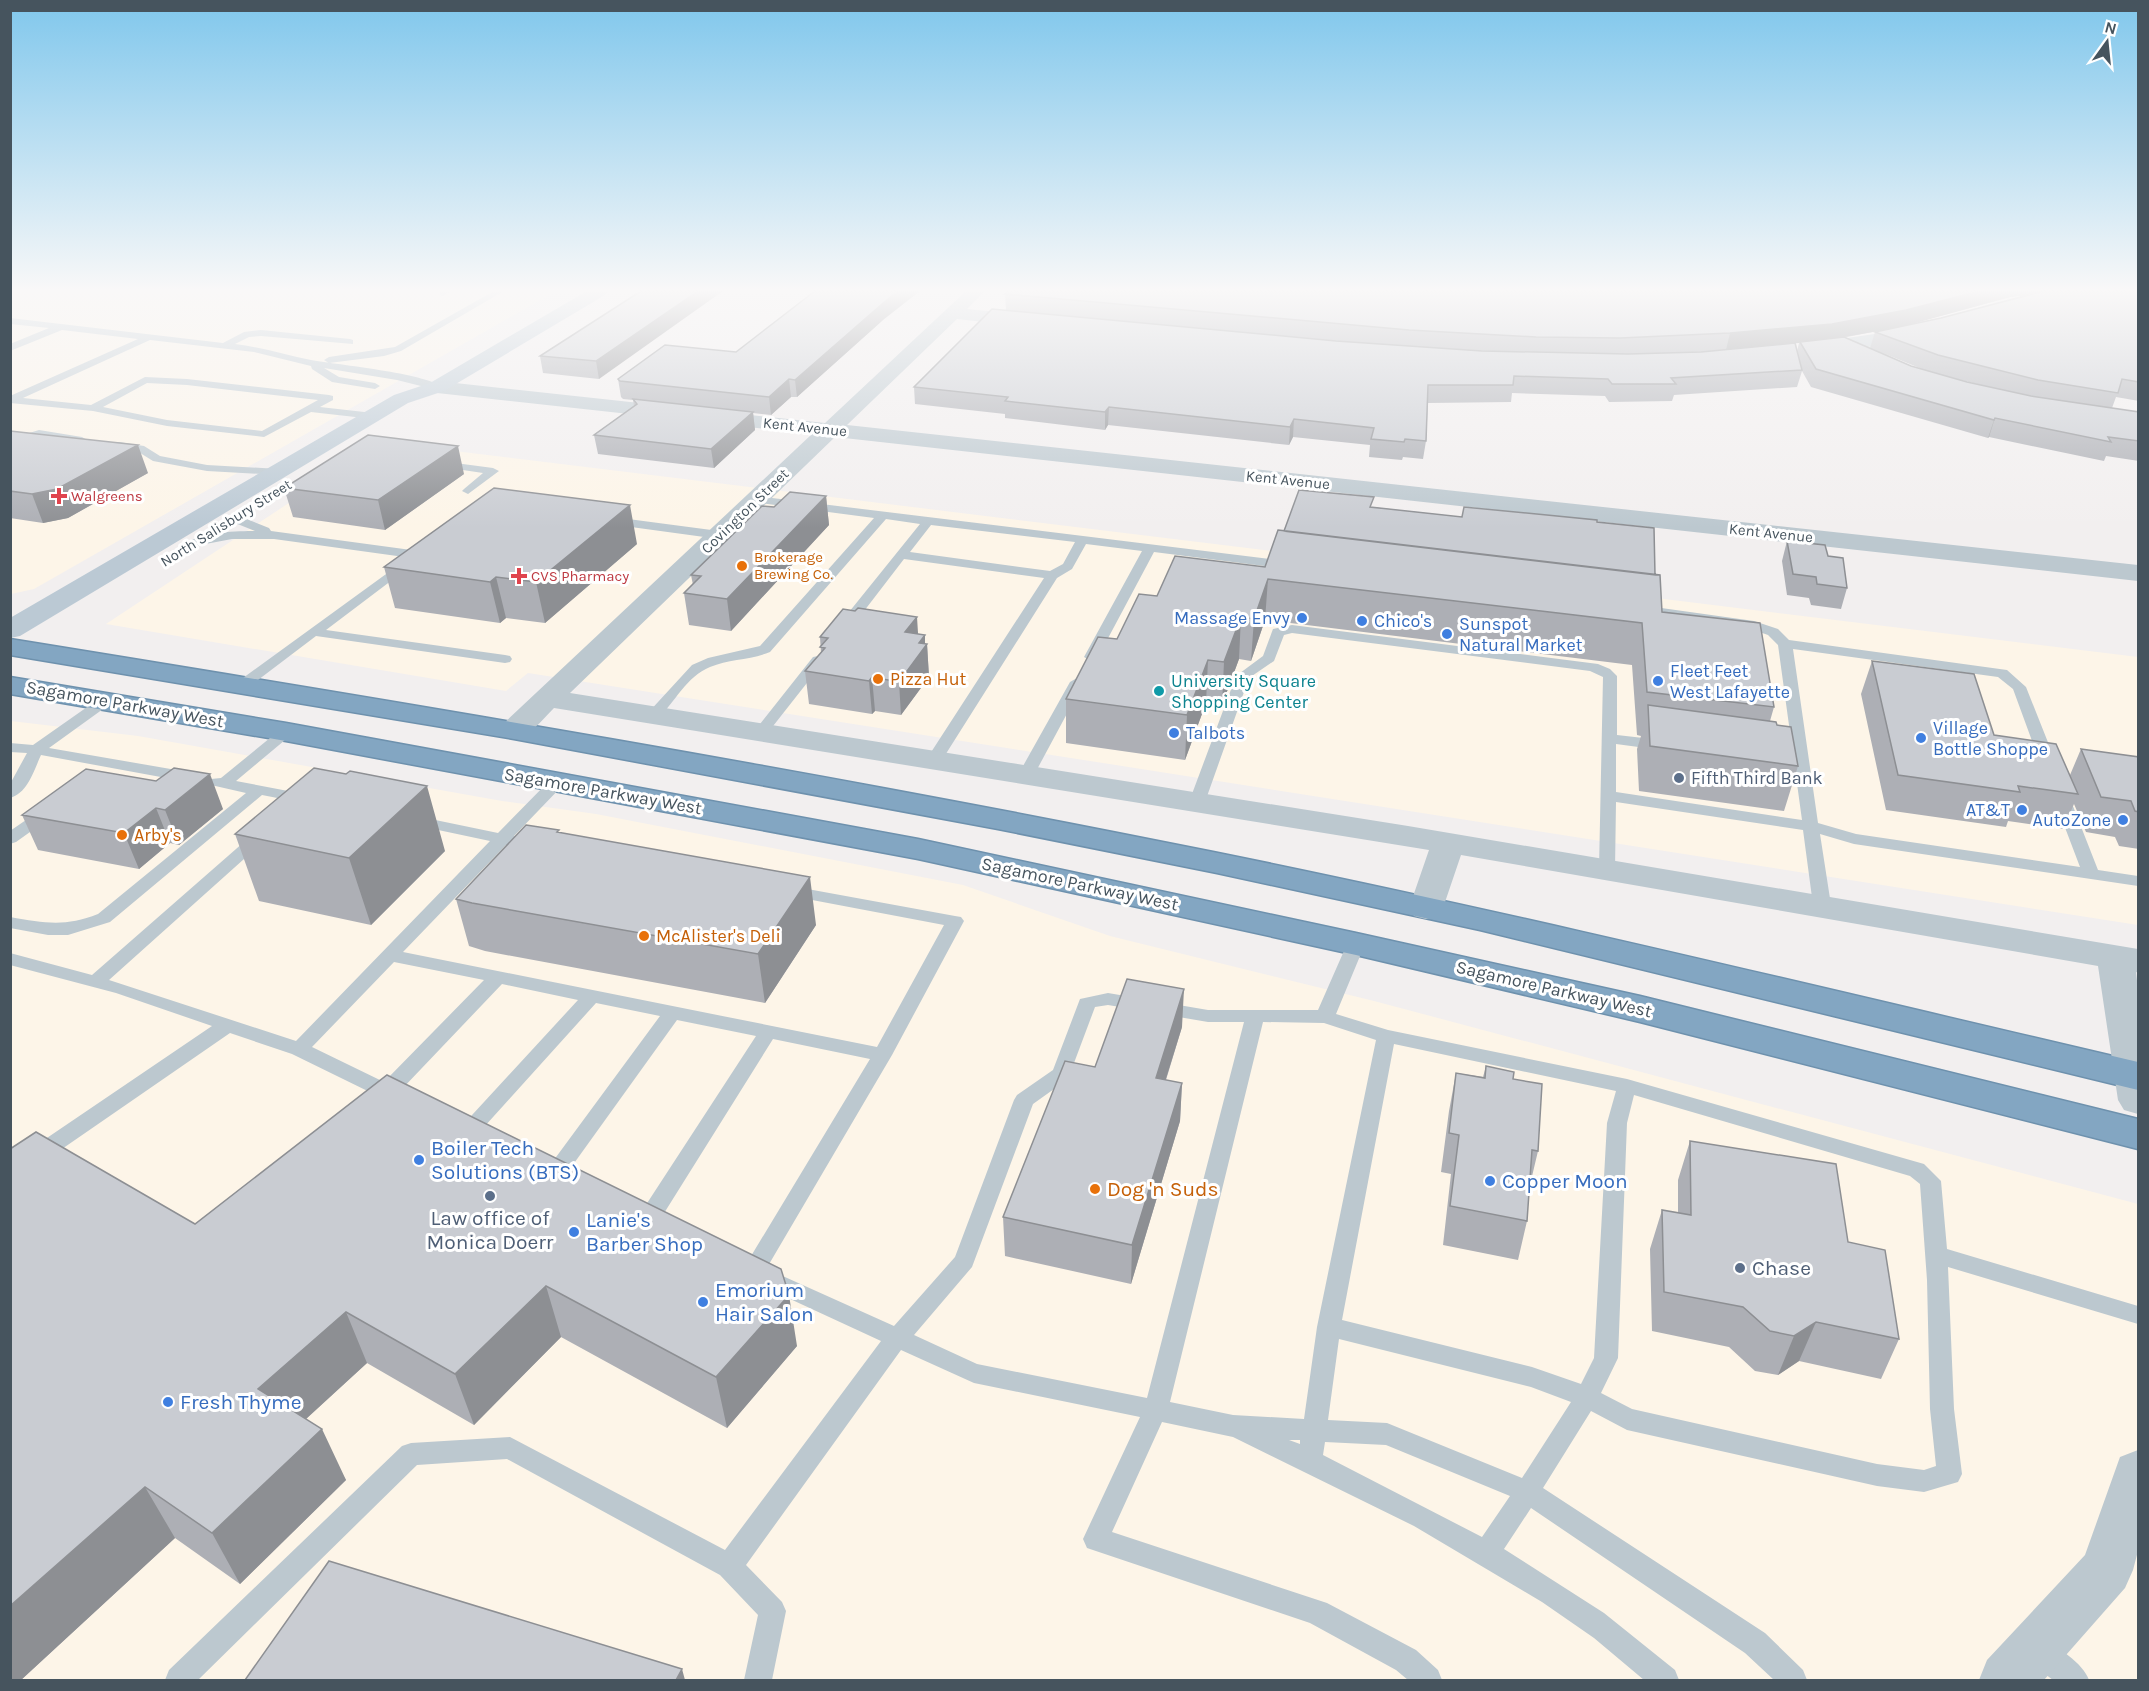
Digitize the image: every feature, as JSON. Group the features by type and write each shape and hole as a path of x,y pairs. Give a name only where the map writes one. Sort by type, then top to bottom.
{"highway":[{"name":"Sagamore Parkway West","path":"12,644 241,686 514,730 998,819 1229,865 1492,921 2137,1084"},
{"name":"Sagamore Parkway West","path":"10,685 286,732 918,849 1356,944 1640,1009 2139,1134"}],"street":[{"name":"North Salisbury Street","path":"12,644 61,625 466,370"},
{"name":"Covington Street","path":"514,730 892,370"},
{"name":"North Salisbury Street","path":"12,644 279,472 401,399 437,387"},
{"name":"Kent Avenue","path":"437,387 2139,573"},
{"path":"548,698 1607,869 2127,959 2137,1084"},
{"path":"1426,908 1448,843"},
{"path":"2021,1665 2106,1570 2139,1473"}],"lane":[{"path":"10,400 76,370"},
{"path":"318,370 336,380 378,386 437,387"},
{"path":"10,400 93,408 167,423 264,434 328,398 187,382 145,380 93,408"},
{"path":"309,409 372,416"},
{"path":"10,443 39,433 140,448 158,459 207,468 279,472"},
{"path":"424,462 493,471 468,491"},
{"path":"756,500 1302,567"},
{"path":"654,716 697,669 721,659 742,657 765,649 883,515"},
{"path":"234,518 274,534"},
{"path":"601,520 719,535"},
{"path":"761,732 928,521"},
{"path":"195,542 232,535 274,534 436,557"},
{"path":"934,760 1052,575 1068,566 1082,540"},
{"path":"241,686 436,541"},
{"path":"1026,775 1150,548"},
{"path":"901,555 1052,575"},
{"path":"1630,607 1754,625 1773,632 1785,644 2002,673 2019,687 2091,874"},
{"path":"1197,802 1243,676 1269,658 1278,632 1292,629 1593,667 1610,676 1607,869"},
{"path":"314,632 505,659"},
{"path":"1785,644 1796,763 1810,826 1822,905"},
{"path":"10,793 21,783 36,750 105,701"},
{"path":"224,784 286,732"},
{"path":"1609,738 1677,747"},
{"path":"10,747 113,763 309,799 286,813"},
{"path":"94,777 113,763"},
{"path":"299,1049 556,782"},
{"path":"10,922 57,931 79,929 104,918 259,790"},
{"path":"1608,796 1810,826 1854,839 2139,881"},
{"path":"10,839 57,805"},
{"path":"396,817 547,847"},
{"path":"94,983 268,829"},
{"path":"780,889 955,921 882,1055 742,1266 975,1373 1233,1426 1387,1434 1526,1491 1755,1643 1793,1680"},
{"path":"1325,1017 1356,944"},
{"path":"389,955 882,1055"},
{"path":"10,959 122,989 299,1049 417,1107"},
{"path":"387,1092 497,978"},
{"path":"467,1132 592,996"},
{"path":"729,1566 897,1338 964,1261 1024,1100 1061,1074 1087,1003 1108,999 1208,1016 1325,1017 1386,1036 1628,1086 1917,1170 1930,1181 1936,1255 1942,1409 1949,1474 1924,1482 1877,1475 1627,1419 1587,1397 1521,1374 1386,1339 1329,1327"},
{"path":"555,1174 672,1013"},
{"path":"1255,1016 1156,1409 1096,1539 1317,1612 1406,1660 1428,1680"},
{"path":"10,1174 228,1025"},
{"path":"648,1220 768,1032"},
{"path":"1310,1460 1329,1327 1386,1036"},
{"path":"1487,1552 1587,1397 1606,1358 1617,1123 1628,1086"},
{"path":"1936,1255 2139,1315"},
{"path":"1233,1426 1310,1460 1418,1513 1487,1552 1596,1624 1665,1680"},
{"path":"179,1680 411,1454 510,1448 729,1566 772,1611 758,1680"},
{"path":"2021,1665 2075,1680"}],"shaded area":[{"path":"11,370 418,370 34,589 11,594"},
{"path":"381,442 2138,657 2138,925 528,673 506,691 106,624"},
{"path":"11,721 138,736 502,801 596,814 963,885 1110,936 1374,1001 2138,1204 2138,1680 11,1680"}],"building":[{"path":"631,370 807,370 795,380 789,379 769,397 618,379"},
{"path":"931,370 1802,370 1671,378 1676,384 1612,384 1608,379 1514,376 1513,385 1428,385 1426,441 1405,439 1404,442 1371,439 1374,428 1294,419 1290,427 1109,407 1105,412 1005,401 1008,397 914,387"},
{"path":"1819,370 1925,370 2031,396 2139,412 2139,441 2108,437 2111,442 1995,418 1994,420"},
{"path":"1998,370 2139,370 2139,382 2122,379 2118,393 2038,380"},
{"path":"633,399 753,412 711,449 594,435 637,404"},
{"path":"10,431 138,445 57,489 32,494 10,491"},
{"path":"368,435 458,446 378,500 284,488"},
{"path":"494,488 630,505 536,582 496,577 490,582 384,567"},
{"path":"1299,490 1374,497 1370,507 1462,517 1464,507 1654,528 1655,575 1284,531"},
{"path":"790,492 826,496 727,599 684,593 701,576 691,575 762,506 774,507"},
{"path":"1278,530 1660,575 1662,612 1760,623 1774,707 1647,692 1642,623 1268,579 1254,619 1241,617 1224,662 1208,660 1187,715 1066,699 1098,637 1117,639 1139,594 1157,596 1175,556 1265,567"},
{"path":"1787,541 1825,545 1828,556 1843,558 1847,588 1817,584 1816,577 1793,574"},
{"path":"858,608 917,617 905,632 925,635 919,643 927,644 899,682 872,677 869,681 805,671 825,648 820,647 828,638 820,637 843,609 855,611"},
{"path":"1872,661 1974,674 1994,735 2056,744 2078,794 2018,786 2020,792 1898,775"},
{"path":"1648,705 1776,722 1777,725 1791,727 1798,766 1650,746"},
{"path":"2081,749 2139,757 2139,812 2135,811 2131,801 2101,797"},
{"path":"174,768 210,774 165,810 156,808 124,833 22,815 86,769 156,781"},
{"path":"314,768 346,774 350,771 427,786 349,858 235,834"},
{"path":"526,825 810,877 758,954 456,899"},
{"name":"Dog 'n Suds","path":"1127,979 1184,989 1156,1078 1182,1083 1132,1245 1003,1217 1065,1061 1095,1067"},
{"name":"Copper Moon","path":"1486,1066 1514,1072 1513,1079 1542,1084 1538,1151 1532,1150 1527,1221 1450,1206 1459,1135 1449,1133 1456,1073 1485,1078"},
{"path":"387,1075 781,1269 789,1295 716,1377 546,1286 455,1374 346,1312 258,1389 322,1429 212,1533 145,1487 10,1606 10,1149 36,1132 195,1224"},
{"name":"Chase","path":"1690,1141 1836,1164 1848,1242 1885,1250 1899,1339 1816,1322 1794,1336 1770,1331 1743,1307 1664,1292 1662,1210 1691,1215"},
{"path":"329,1561 682,1669 676,1680 245,1680"}],"place":[{"name":"Walgreens","path":"59,496"},
{"name":"Brokerage Brewing Co.","path":"742,566"},
{"name":"CVS Pharmacy","path":"519,576"},
{"name":"Massage Envy","path":"1302,618"},
{"name":"Chico's","path":"1362,621"},
{"name":"Sunspot Natural Market","path":"1447,634"},
{"name":"Pizza Hut","path":"878,679"},
{"name":"Fleet Feet West Lafayette","path":"1658,681"},
{"name":"University Square Shopping Center","path":"1159,691"},
{"name":"Talbots","path":"1174,733"},
{"name":"Village Bottle Shoppe","path":"1921,738"},
{"name":"Fifth Third Bank","path":"1679,778"},
{"name":"AT&T","path":"2022,810"},
{"name":"AutoZone","path":"2123,820"},
{"name":"Arby's","path":"122,835"},
{"name":"McAlister's Deli","path":"644,936"},
{"name":"Boiler Tech Solutions (BTS)","path":"419,1160"},
{"name":"Copper Moon","path":"1490,1181"},
{"name":"Dog 'n Suds","path":"1095,1189"},
{"name":"Law office of Monica Doerr","path":"490,1196"},
{"name":"Lanie's Barber Shop","path":"574,1232"},
{"name":"Chase","path":"1740,1268"},
{"name":"Emorium Hair Salon","path":"703,1302"},
{"name":"Fresh Thyme","path":"168,1402"}]}
